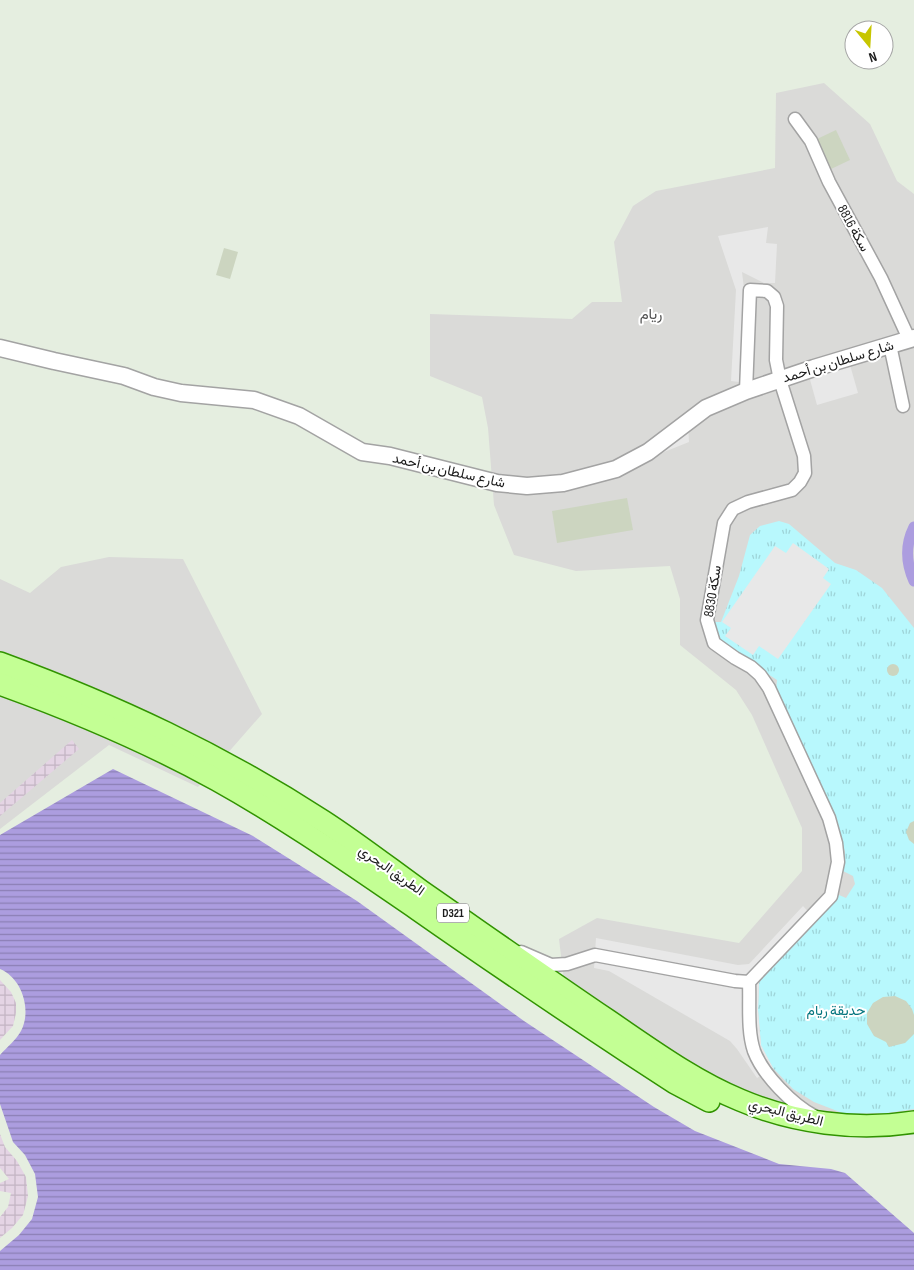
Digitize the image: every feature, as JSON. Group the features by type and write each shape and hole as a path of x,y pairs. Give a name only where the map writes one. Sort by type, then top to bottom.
{"main road":[{"name":"الطريق البحري","path":"0,663 63,686 136,717 226,763 326,823 627,1034 712,1087 739,1100 765,1109 812,1121 847,1125 894,1125 914,1122"},
{"name":"الطريق البحري","path":"0,684 52,703 128,735 254,801 316,840 628,1054 706,1100 761,1122 809,1134 868,1139 894,1139 914,1136"}],"street":[{"name":"سكة 8816","path":"795,119 811,141 829,182 882,278 911,339"},
{"name":"سكة 8830","path":"746,391 750,290 767,290 774,297 777,306 776,354 780,380 804,456 805,473 792,490 748,502 733,509 728,516 724,524 706,620 714,643 751,667 760,675 769,688 829,818 836,843 838,862 831,896 749,982"},
{"name":"شارع سلطان بن أحمد","path":"0,348 124,376 181,393 254,400 299,416 362,452 390,456 497,483 527,486 564,483 616,469 648,452 706,408 746,391 911,339"},
{"path":"890,345 903,406"},
{"path":"486,936 551,965 567,964 595,955 749,982 751,1034 755,1052 764,1069 782,1091 804,1110 830,1123"}],"shaded area":[{"path":"824,83 870,124 897,181 914,194 914,1114 834,1118 752,1098 690,1064 564,981 559,939 597,918 739,943 802,871 802,828 752,715 736,690 680,645 680,599 670,566 576,571 514,555 494,505 488,428 482,397 430,376 430,314 572,319 592,302 622,302 614,242 633,206 656,191 775,168 776,93"},
{"path":"768,227 766,243 777,244 775,283 764,283 742,272 746,305 739,382 731,381 736,290 718,236"},
{"path":"850,365 858,393 817,405 809,376"},
{"path":"688,423 689,442 654,456"},
{"path":"793,543 829,569 823,578 831,584 778,659 759,646 753,655 725,636 731,628 722,622 775,546 786,553"},
{"path":"109,557 183,559 262,714 198,787 109,745 0,829 0,579 30,593 61,567"},
{"path":"72,740 79,749 0,816 0,803"},
{"path":"113,769 253,836 357,901 524,1021 654,1107 695,1131 779,1164 831,1169 845,1173 914,1233 914,1270 0,1270 0,1251 19,1235 32,1219 38,1197 35,1174 25,1155 13,1142 0,1104 0,1055 21,1031 24,1023 25,1005 19,987 8,973 0,969 0,835"},
{"path":"803,906 815,919 764,973 759,983 758,1010 761,1045 773,1068 757,1078 730,1041 609,971 594,968 596,938 738,965 749,964"},
{"path":"0,980 11,992 16,1003 16,1013 13,1026 0,1040"},
{"path":"0,1134 5,1147 17,1161 26,1177 28,1196 23,1215 0,1238 0,1217 8,1207 11,1193 0,1191 0,1183 9,1179 0,1168"}],"green space":[{"name":"حديقة ريام","path":"779,521 789,524 835,563 856,570 882,588 914,628 914,1109 887,1113 845,1114 814,1102 793,1089 773,1068 761,1046 758,1010 759,983 764,973 839,895 846,898 855,884 853,876 843,871 845,852 839,832 776,691 777,680 717,640 713,622 721,622 739,576 750,535 760,526"}],"building":[{"path":"836,130 850,160 831,169 817,139"},
{"path":"224,248 238,252 230,279 216,275"},
{"path":"627,498 633,530 557,543 552,511"},
{"path":"891,664 895,664 899,670 895,676 891,676 887,672 887,668"},
{"path":"914,821 914,844 909,840 906,832 910,823"},
{"path":"895,996 906,1001 912,1009 914,1015 914,1034 905,1043 889,1047 886,1042 874,1036 867,1024 867,1013 873,1003 883,997"}],"waterway":[{"path":"914,527 908,547 909,568 914,581"}],"district":[{"name":"ريام","path":"651,314"}]}
